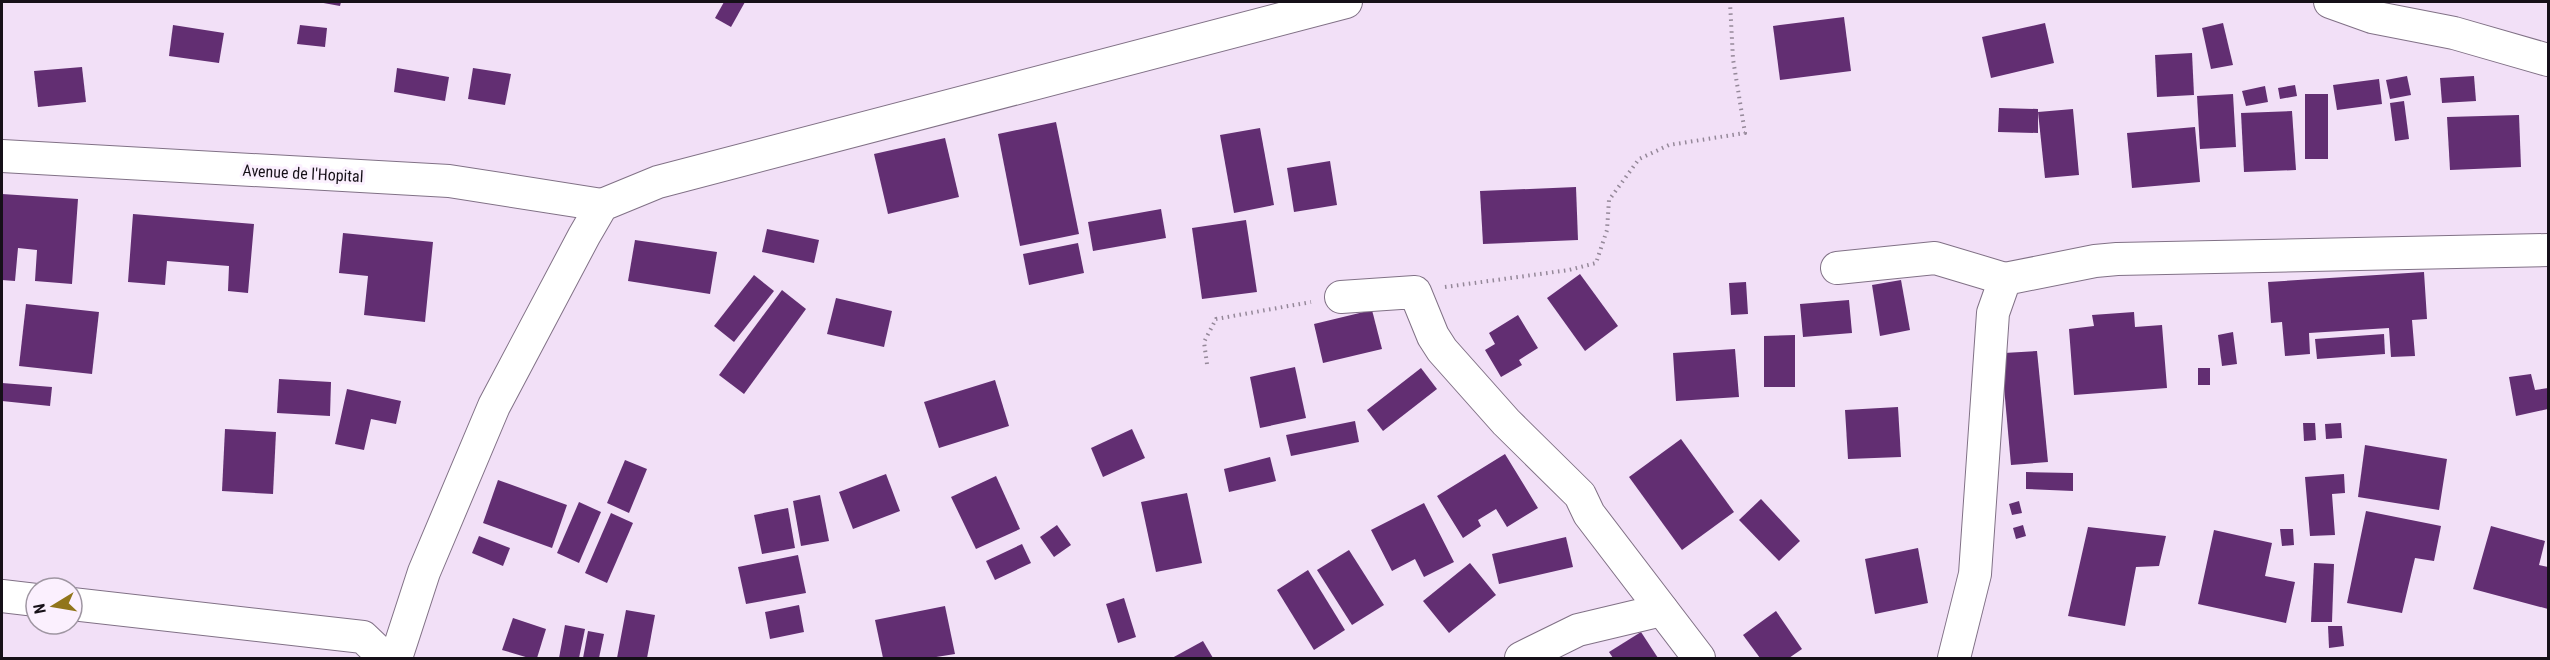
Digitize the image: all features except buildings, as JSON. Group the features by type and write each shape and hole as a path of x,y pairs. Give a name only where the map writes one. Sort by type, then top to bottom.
{"street":[{"path":"396,658 424,572 494,406 602,205 658,182 1346,2"},
{"path":"2330,2 2372,17 2454,33 2548,60"},
{"name":"Avenue de l'Hopital","path":"2,156 449,180 602,205"},
{"path":"1837,268 1935,258 2005,279 2117,259 2548,250"},
{"path":"1954,658 1975,574 1993,313 2005,279"},
{"path":"1341,297 1415,292 1433,336 1442,350 1506,422 1580,495 1589,514 1699,658"},
{"path":"2,596 24,599"},
{"path":"84,605 363,637 385,658"},
{"path":"1521,658 1578,630 1662,610"}],"path":[{"path":"1415,292 1569,270 1596,263 1608,230 1610,200 1639,159 1669,145 1745,133 1733,59 1730,2"},
{"path":"1207,364 1204,342 1216,319 1341,297"}]}
